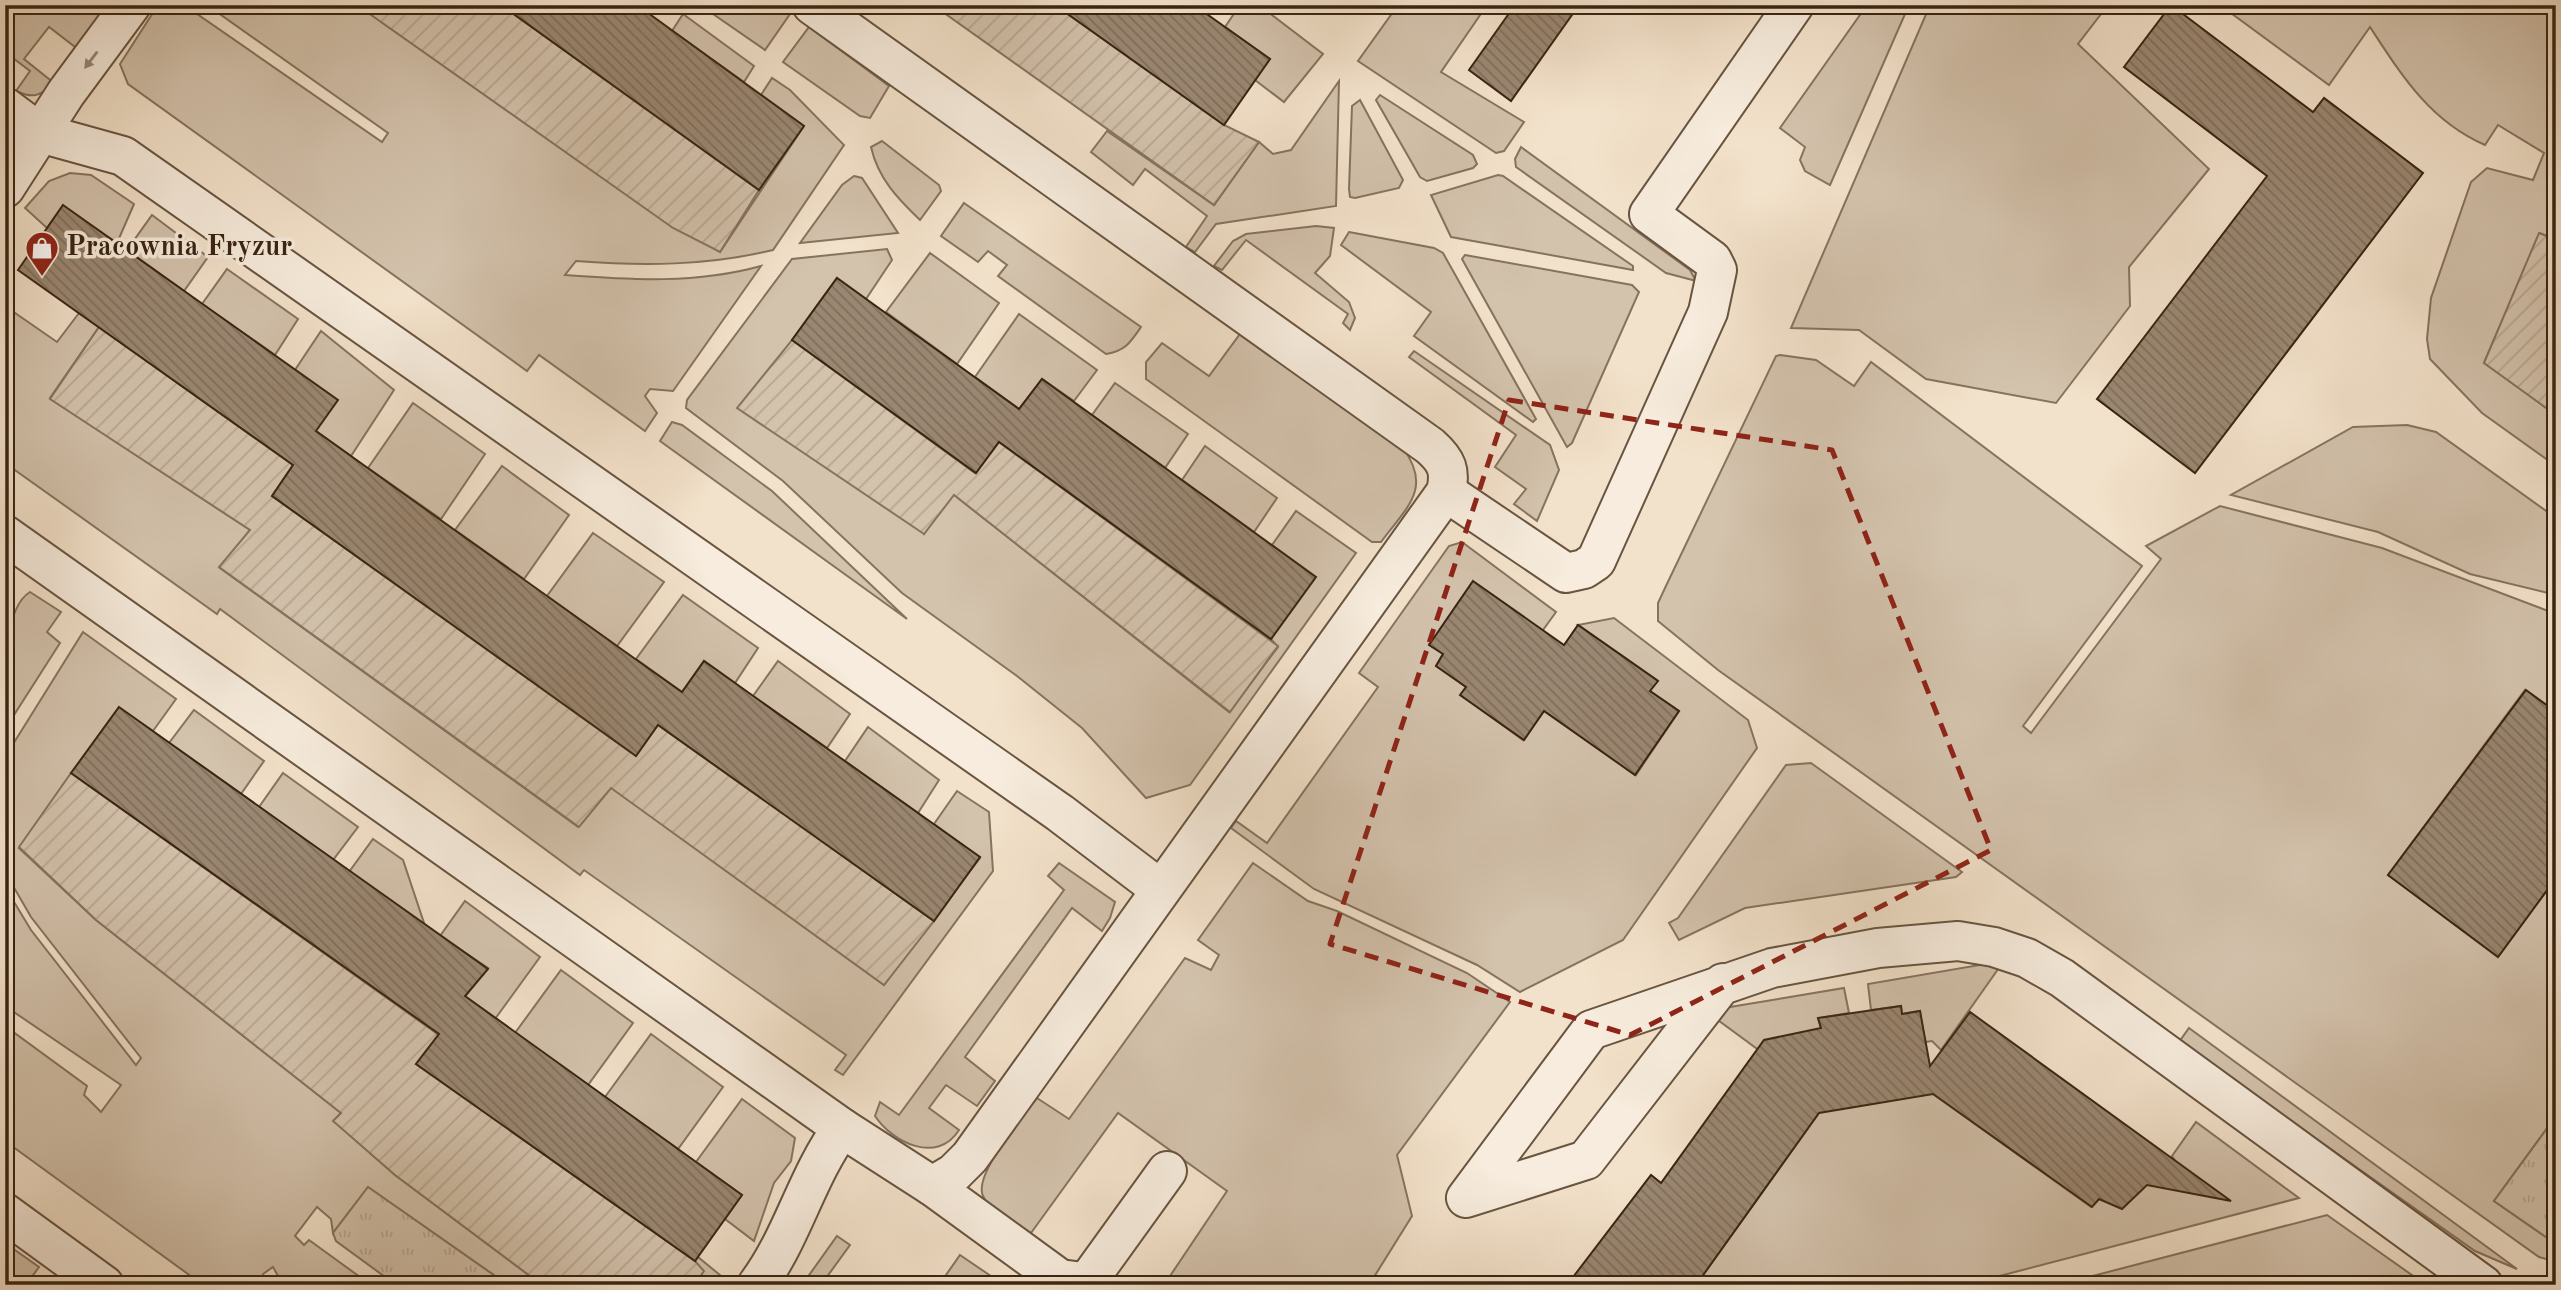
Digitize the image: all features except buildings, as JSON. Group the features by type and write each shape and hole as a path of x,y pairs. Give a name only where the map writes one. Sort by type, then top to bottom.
{"street":[{"path":"5,188 40,133 131,5"},
{"path":"812,5 1430,446 1445,458 1450,477 1446,492 970,1157 954,1173 932,1186"},
{"path":"1446,492 1566,573 1584,569 1596,561 1708,312 1717,270 1712,260 1649,214 1794,5"},
{"path":"5,107 40,133 123,156 1060,813 1160,889"},
{"path":"5,535 842,1128 932,1186 1060,1279 1083,1282 1092,1275 1167,1171"},
{"path":"1723,983 1586,1160 1466,1198 1591,1030 1723,983 1772,968 1878,948 1958,941 1994,947 2027,958 2062,978 2483,1285"},
{"path":"757,1285 777,1254 815,1168 842,1128"},
{"path":"5,1213 104,1285"}],"highlighted area":[{"path":"1509,400 1832,450 1991,850 1630,1035 1330,944"}],"green space":[{"path":"5,5 103,5 107,8 79,50 49,27 24,59 54,83 41,93 27,95 16,91 30,71 5,52"},
{"path":"158,5 184,5 382,142 388,133 207,5 359,5 720,252 804,126 761,95 772,78 790,90 844,145 773,250 699,262 626,264 576,261 565,275 639,279 688,278 761,266 673,391 650,389 645,396 657,413 645,431 539,355 527,371 128,84 120,64"},
{"path":"357,5 501,5 759,190 720,252 673,228"},
{"path":"700,5 778,5 790,14 765,50"},
{"path":"933,5 1055,5 1224,125 1259,142 1214,205"},
{"path":"1240,5 1259,5 1323,54 1284,102 1255,80 1270,59 1225,27"},
{"path":"1398,5 1487,5 1441,72 1524,122 1504,151 1496,153 1358,61"},
{"path":"1867,5 1909,5 1830,185 1805,171 1800,160 1805,147 1780,128"},
{"path":"1930,5 2108,5 2078,44 2209,169 2129,267 2130,306 2056,403 1926,379 1859,330 1791,328"},
{"path":"2220,5 2556,5 2556,240 2540,233 2484,363 2556,415 2556,466 2482,413 2430,359 2427,339 2431,298 2471,182 2487,168 2533,180 2544,153 2498,125 2485,145 2448,123 2406,80 2370,27 2329,85"},
{"path":"683,14 754,66 744,82 672,31"},
{"path":"809,27 889,86 870,118 860,116 783,62"},
{"path":"1339,81 1336,206 1216,224 1195,252 1186,247 1207,216 1145,169 1133,185 1091,152 1107,131 1214,205 1259,142 1273,154 1291,150"},
{"path":"1380,95 1473,155 1477,164 1473,168 1427,181 1420,177 1376,100"},
{"path":"1360,100 1403,180 1399,188 1355,198 1350,197 1349,189 1352,106"},
{"path":"882,141 939,185 941,191 920,220 896,195 878,168 871,147"},
{"path":"1521,147 1690,270 1696,281 1666,273 1516,167 1515,159"},
{"path":"70,173 91,175 134,204 117,243 63,206 47,228 25,208 49,181"},
{"path":"1498,175 1633,266 1633,270 1451,237 1431,195"},
{"path":"854,176 862,178 898,233 800,243 842,185"},
{"path":"964,203 1141,327 1134,338 1123,348 1106,354 998,276 1007,265 988,251 978,262 941,236"},
{"path":"152,215 208,257 184,291 127,250"},
{"path":"1316,226 1334,228 1330,256 1315,273 1349,302 1355,318 1350,330 1343,323 1348,314 1246,240 1222,270 1214,266 1233,241 1246,234"},
{"path":"1349,232 1434,248 1443,253 1536,419 1533,422 1414,336 1431,312 1341,245"},
{"path":"2539,233 2556,240 2556,415 2484,363"},
{"path":"887,249 892,260 866,299 837,278 792,340 924,534 953,494 1229,712 1278,647 1271,639 1315,577 1272,545 1296,511 1356,553 1190,785 1146,798 1082,728 1017,676 902,593 783,481 686,408 687,400 792,259"},
{"path":"930,253 999,303 957,364 886,312"},
{"path":"1465,255 1632,285 1639,292 1572,443 1567,447 1462,259"},
{"path":"227,269 298,319 275,355 202,304"},
{"path":"5,306 57,342 79,313 99,327 50,398 250,530 220,568 578,827 611,787 884,985 980,858 934,824 957,791 989,812 993,871 843,1075 835,1070 846,1055 584,870 580,875 220,609 217,614 5,463"},
{"path":"1019,314 1097,370 1074,401 1042,379 1019,409 975,377"},
{"path":"99,327 293,465 272,496 636,755 658,725 934,921 884,985 611,788 579,827 219,567 250,530 50,399"},
{"path":"321,331 394,390 351,456 316,431 295,370"},
{"path":"1240,334 1403,448 1412,462 1416,487 1407,508 1381,542 1372,542 1146,379 1146,362 1162,343 1209,376"},
{"path":"792,340 975,473 999,442 1278,646 1230,712 954,495 924,534 737,408"},
{"path":"1414,351 1550,445 1559,470 1537,521 1514,504 1526,489 1495,467 1516,435 1409,357"},
{"path":"1776,356 1816,360 1854,386 1871,362 2142,566 2023,726 2031,733 2161,559 2146,546 2220,506 2382,548 2556,614 2556,712 2525,690 2388,875 2500,954 2556,878 2556,1082 2552,1086 2556,1090 2556,1116 2494,1201 2556,1244 2556,1262 2539,1257 1718,670 1658,621 1658,603"},
{"path":"1115,383 1188,434 1165,468 1092,415"},
{"path":"413,403 485,454 441,519 368,468"},
{"path":"672,422 682,425 772,491 907,619 660,441"},
{"path":"2407,425 2436,432 2556,518 2556,595 2470,574 2378,532 2231,495 2353,427"},
{"path":"1205,446 1277,498 1254,532 1182,480"},
{"path":"502,466 569,515 524,579 455,530"},
{"path":"593,533 664,582 617,646 547,596"},
{"path":"1462,542 1556,612 1543,630 1430,644 1443,654 1436,666 1466,687 1461,695 1523,740 1544,711 1636,775 1679,711 1650,691 1657,680 1578,625 1614,618 1748,720 1757,748 1623,940 1520,992 1477,965 1314,889 1231,828 1236,821 1267,843 1378,687 1359,673 1449,546"},
{"path":"30,592 61,612 47,632 60,643 5,729 5,675 9,634 20,602"},
{"path":"683,595 758,648 735,683 704,661 682,692 636,659"},
{"path":"83,632 176,699 153,731 119,708 19,848 96,920 341,1113 334,1121 395,1175 542,1285 508,1285 368,1187 333,1233 331,1219 317,1207 295,1236 304,1245 309,1240 371,1285 283,1285 273,1267 263,1274 268,1285 203,1285 5,1141 5,1026 87,1086 84,1095 101,1112 121,1085 5,1006 5,887 31,930 136,1065 141,1058 31,917 5,872 5,757"},
{"path":"778,661 850,714 827,748 753,696"},
{"path":"194,710 264,761 241,794 169,743"},
{"path":"868,727 939,780 918,813 845,761"},
{"path":"1811,763 1962,872 1956,877 1745,908 1679,940 1669,923 1678,918 1786,765"},
{"path":"71,773 436,1033 438,1035 416,1064 695,1261 704,1271 694,1285 542,1285 395,1175 333,1121 341,1113 96,920 19,847"},
{"path":"283,773 358,827 333,860 259,807"},
{"path":"373,839 403,860 425,926 349,872"},
{"path":"1059,863 1115,902 1110,918 1102,931 1072,908 965,1057 995,1081 977,1106 946,1085 929,1108 959,1130 950,1141 939,1146 927,1148 903,1141 883,1126 875,1116 880,1102 899,1115 1064,890 1048,876"},
{"path":"1253,863 1308,901 1337,911 1467,973 1510,1002 1397,1155 1412,1216 1369,1285 1164,1285 1227,1191 1118,1113 1031,1233 998,1212 983,1196 985,1174 992,1161 1037,1098 1069,1119 1185,958 1211,970 1219,955 1198,940"},
{"path":"465,901 540,957 495,1019 464,998 488,968 440,936"},
{"path":"1997,962 2001,965 1941,1050 1932,1041 1925,1042 1920,1011 1902,1014 1901,1006 1871,1010 1868,984"},
{"path":"561,970 633,1023 588,1085 515,1033"},
{"path":"1844,988 1849,1013 1818,1018 1821,1028 1794,1076 1711,1015 1718,1009"},
{"path":"2189,1028 2517,1269 2475,1251 2179,1042"},
{"path":"651,1034 723,1087 678,1149 605,1097"},
{"path":"1922,1086 2091,1207 2100,1198 2179,1167 2172,1156 2196,1122 2299,1198 1965,1285 1696,1285 1826,1103"},
{"path":"742,1099 795,1138 791,1161 774,1183 754,1241 725,1219 742,1195 696,1162"},
{"path":"2556,1116 2556,1244 2494,1201"},
{"path":"368,1187 508,1285 396,1285 336,1241 333,1233"},
{"path":"2327,1215 2426,1285 2058,1285"},
{"path":"837,1236 850,1245 821,1285 802,1285"},
{"path":"5,1243 39,1267 26,1285 5,1285"},
{"path":"960,1255 1004,1285 939,1285"},
{"path":"698,1257 726,1280 723,1285 694,1285 703,1272 695,1261"}],"place":[{"name":"Pracownia Fryzur","path":"42,278"}]}
